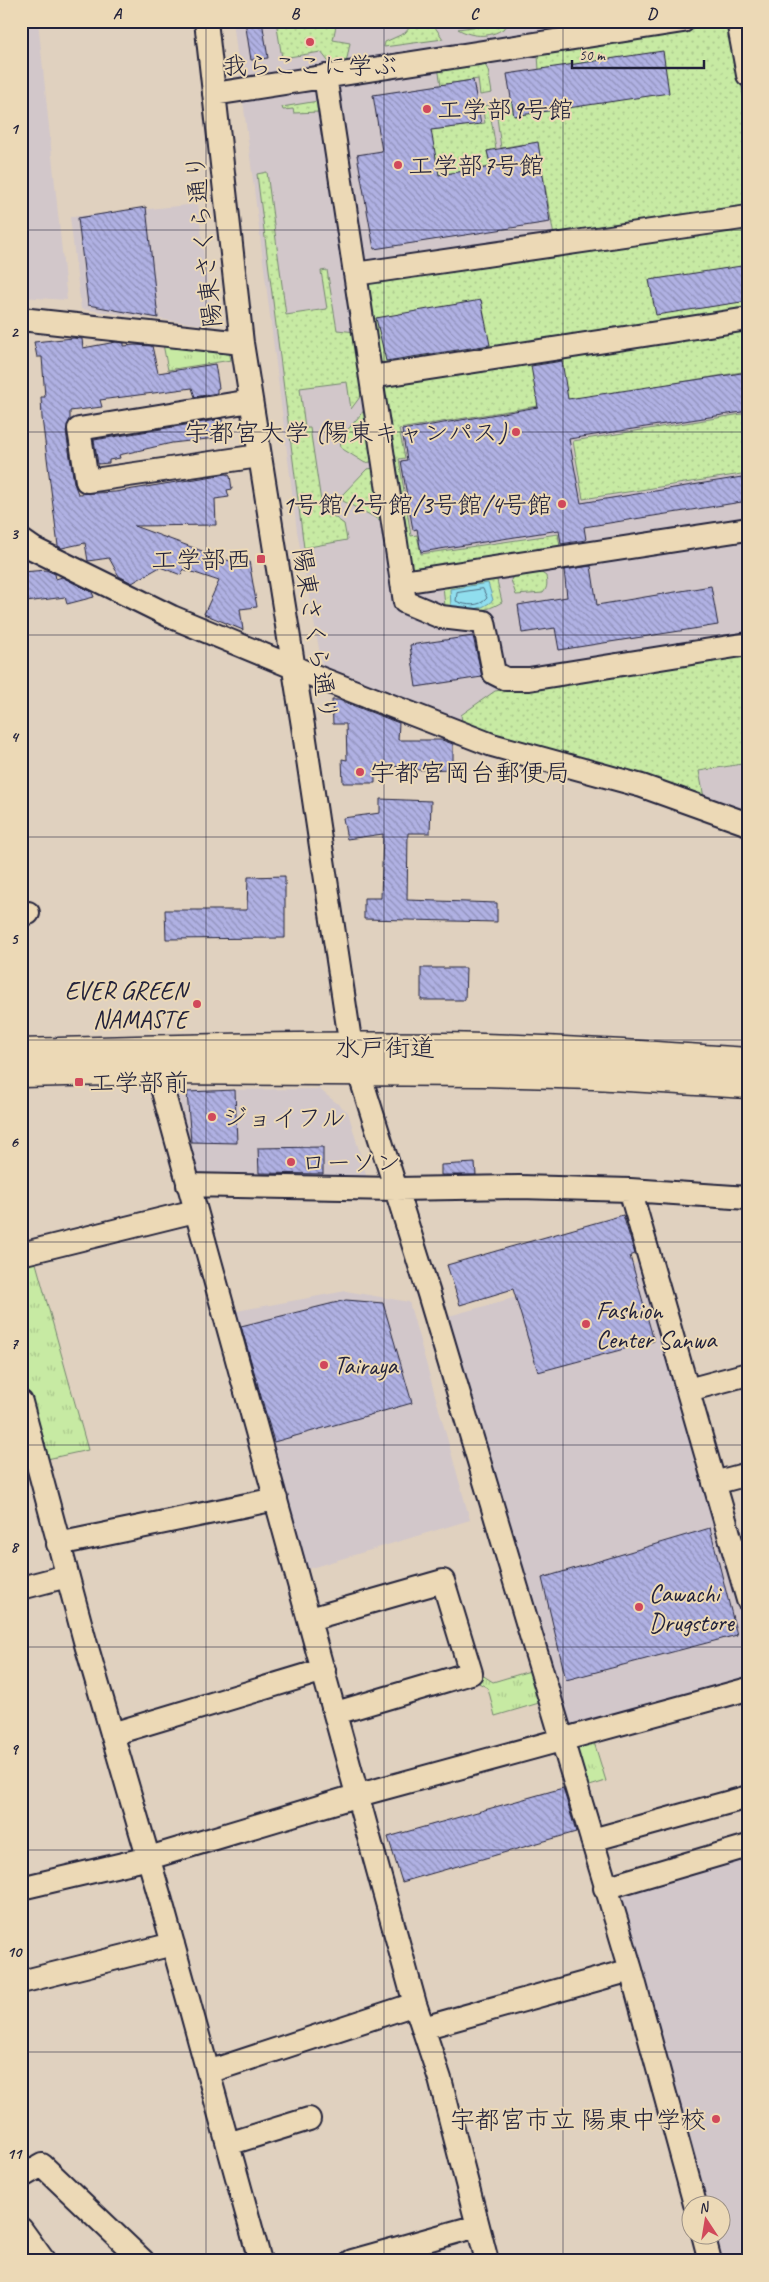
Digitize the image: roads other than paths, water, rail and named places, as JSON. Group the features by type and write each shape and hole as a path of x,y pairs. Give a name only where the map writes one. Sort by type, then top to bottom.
{"highway":[{"name":"水戸街道","path":"21,1053 154,1060 354,1059 592,1052 748,1062"},
{"name":"水戸街道","path":"354,1059 748,1084"},
{"name":"水戸街道","path":"21,1073 154,1060"}],"street":[{"name":"陽東さくら通り","path":"206,21 242,343 354,1059 429,1294 560,1740 592,1840 692,2194"},
{"path":"214,94 682,21"},
{"path":"738,21 748,76"},
{"path":"324,76 405,602 441,617 484,622 494,673 506,679 529,679 748,644"},
{"path":"355,274 748,218"},
{"path":"21,319 242,343"},
{"path":"371,377 748,319"},
{"path":"251,401 80,429 87,481 259,456"},
{"path":"402,582 748,529"},
{"path":"21,540 34,549 172,617 492,745 642,786 748,824"},
{"path":"154,1060 416,2004 440,2079 487,2261"},
{"path":"188,1185 396,1190 520,1187 630,1190 748,1198"},
{"path":"630,1190 714,1483 746,1586"},
{"path":"21,1254 195,1211"},
{"path":"688,1390 748,1374"},
{"path":"21,1402 58,1544 149,1858 260,2261"},
{"path":"714,1483 748,1474"},
{"path":"58,1544 276,1499"},
{"path":"21,1588 67,1576"},
{"path":"310,1619 443,1581 471,1673 336,1714"},
{"path":"112,1734 324,1670"},
{"path":"21,1888 149,1858 359,1795 748,1689"},
{"path":"592,1840 748,1797"},
{"path":"606,1888 748,1846"},
{"path":"21,1982 173,1944"},
{"path":"423,2028 630,1970"},
{"path":"208,2072 416,2004"},
{"path":"228,2144 309,2119"},
{"path":"21,2177 42,2164 143,2261"},
{"path":"352,2261 477,2226"},
{"path":"21,2229 44,2261"},
{"path":"706,2244 710,2261"}],"water":[{"path":"488,583 493,600 488,604 473,609 451,606 450,589"}],"place":[{"name":"我らここに学ぶ","path":"310,42"},
{"name":"工学部9号館","path":"427,109"},
{"name":"工学部7号館","path":"398,165"},
{"name":"宇都宮大学 (陽東キャンパス)","path":"516,432"},
{"name":"1号館/2号館/3号館/4号館","path":"562,504"},
{"name":"工学部西","path":"261,559"},
{"name":"宇都宮岡台郵便局","path":"360,772"},
{"name":"EVER GREEN NAMASTE","path":"197,1004"},
{"name":"工学部前","path":"79,1082"},
{"name":"ジョイフル","path":"212,1117"},
{"name":"ローソン","path":"291,1162"},
{"name":"Fashion Center Sanwa","path":"586,1324"},
{"name":"Tairaya","path":"324,1365"},
{"name":"Cawachi Drugstore","path":"639,1607"},
{"name":"宇都宮市立 陽東中学校","path":"716,2119"}]}
